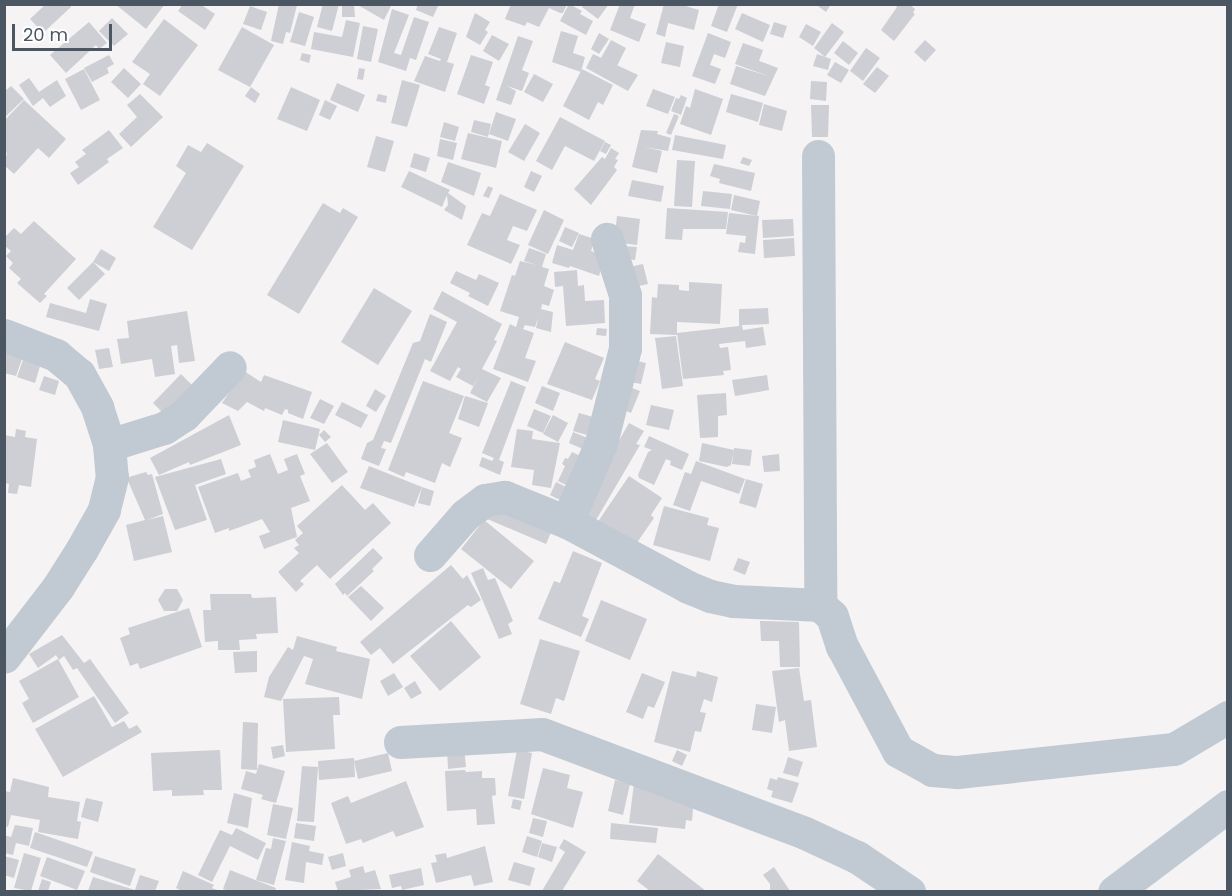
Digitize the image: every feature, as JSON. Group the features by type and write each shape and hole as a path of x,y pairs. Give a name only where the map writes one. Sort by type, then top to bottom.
{"street":[{"path":"818,156 820,605"},
{"path":"567,522 601,443 625,348 625,294 607,239"},
{"path":"4,335 56,355 79,374 97,407 110,445 112,477 104,510 58,587 4,657"},
{"path":"110,445 164,428 184,415 230,367"},
{"path":"430,555 465,515 485,500 505,497 567,522 688,587 710,596 733,601 820,605 832,616 842,646 898,752 932,770 957,772 1174,749 1227,717"},
{"path":"400,742 542,734 805,833 857,857 909,891"},
{"path":"1114,891 1227,806"}],"building":[{"path":"46,4 69,4 71,7 43,33 30,19"},
{"path":"115,4 165,4 146,29"},
{"path":"183,4 200,4 215,14 205,30 178,11"},
{"path":"279,4 297,5 290,33 286,32 283,44 271,41"},
{"path":"323,4 339,4 332,31 317,27"},
{"path":"356,4 392,4 384,20"},
{"path":"418,4 439,4 433,17 416,10"},
{"path":"511,4 567,4 563,13 549,8 539,27 527,22 525,26 505,19"},
{"path":"569,4 582,11 580,14 593,21 586,35 560,21"},
{"path":"584,4 609,4 598,19 582,7"},
{"path":"620,4 635,4 630,18 646,24 639,42 610,30"},
{"path":"664,4 679,4 699,10 694,30 668,23 665,37 656,34"},
{"path":"719,4 738,4 727,32 711,26"},
{"path":"815,4 831,4 826,12"},
{"path":"894,4 909,4 915,9 913,13 915,14 894,41 881,30 897,7"},
{"path":"354,5 355,17 342,17 342,6"},
{"path":"250,6 267,12 261,30 243,24"},
{"path":"392,9 409,15 394,53 401,55 414,17 429,22 416,60 410,58 406,71 378,62"},
{"path":"299,12 314,17 305,46 290,42"},
{"path":"475,13 490,22 485,30 488,32 480,45 466,37"},
{"path":"742,13 770,25 763,42 735,29"},
{"path":"112,18 128,34 114,46 99,31"},
{"path":"164,19 198,45 160,96 143,84 150,74 132,62"},
{"path":"346,20 360,23 353,57 311,49 314,32 342,37"},
{"path":"89,22 107,43 99,49 96,45 66,73 50,55"},
{"path":"774,22 787,26 783,38 770,34"},
{"path":"832,23 844,32 825,57 814,48"},
{"path":"806,24 821,32 813,46 799,37"},
{"path":"363,26 378,29 371,62 357,59"},
{"path":"242,27 274,45 250,87 218,70"},
{"path":"439,27 457,33 447,62 454,64 445,92 414,81 425,56 440,61 441,59 428,54"},
{"path":"561,31 578,36 573,53 585,57 581,72 552,62"},
{"path":"599,33 609,39 599,54 591,49"},
{"path":"708,33 731,42 725,58 714,54 710,65 721,69 715,84 692,76"},
{"path":"492,35 509,44 499,61 483,51"},
{"path":"518,36 533,41 522,70 529,73 522,91 507,86 516,91 511,105 496,100"},
{"path":"611,40 626,48 617,66 601,58"},
{"path":"925,40 936,50 925,62 914,52"},
{"path":"843,41 858,53 849,65 834,53"},
{"path":"666,42 684,46 680,67 661,63"},
{"path":"743,43 763,50 759,61 778,68 765,96 730,84 736,66 768,76 735,64"},
{"path":"866,48 880,58 863,81 850,71"},
{"path":"302,53 311,55 309,63 300,60"},
{"path":"593,54 638,75 628,91 586,68"},
{"path":"817,54 831,59 828,70 813,66"},
{"path":"109,55 114,64 107,68 109,73 92,82 84,68"},
{"path":"471,55 493,62 485,85 490,87 484,104 457,94"},
{"path":"835,62 849,70 841,83 827,75"},
{"path":"877,67 889,76 875,93 863,84"},
{"path":"124,68 141,84 128,98 111,82"},
{"path":"359,68 365,69 363,80 357,79"},
{"path":"84,69 100,100 81,110 65,79"},
{"path":"582,69 613,85 603,105 598,102 589,120 563,106"},
{"path":"534,74 553,84 543,102 524,92"},
{"path":"29,78 39,92 57,80 66,96 50,107 43,98 33,106 19,85"},
{"path":"402,80 420,85 407,127 391,123"},
{"path":"811,81 827,82 826,101 810,99"},
{"path":"337,83 365,95 358,112 330,100"},
{"path":"11,86 24,99 4,118 4,92"},
{"path":"251,87 260,94 255,103 245,96"},
{"path":"291,87 320,100 307,131 277,119"},
{"path":"653,89 675,97 668,114 646,106"},
{"path":"695,89 723,99 711,135 680,124 686,106 690,108"},
{"path":"140,94 163,117 131,147 119,134 137,117 127,105"},
{"path":"378,94 387,96 386,103 376,101"},
{"path":"731,94 763,103 758,122 726,112"},
{"path":"681,95 687,98 681,115 671,111 676,98 679,99"},
{"path":"24,100 66,139 49,158 38,148 14,174 4,165 7,153 4,151 4,121"},
{"path":"325,100 337,106 330,120 319,115"},
{"path":"764,104 787,111 782,131 759,125"},
{"path":"811,105 829,105 828,137 812,137"},
{"path":"496,112 516,119 508,141 489,134"},
{"path":"674,114 679,116 671,135 666,133"},
{"path":"560,117 605,141 594,161 565,146 552,170 536,161"},
{"path":"474,120 491,124 488,137 471,132"},
{"path":"444,122 459,127 455,141 440,137"},
{"path":"525,124 540,133 524,161 508,152"},
{"path":"109,130 123,148 107,159 109,162 78,185 70,173 79,167 75,162 86,154 82,150"},
{"path":"641,130 658,131 657,134 671,138 668,151 644,147 662,151 657,173 632,167"},
{"path":"468,133 502,141 496,168 461,159"},
{"path":"675,135 726,145 723,159 672,150"},
{"path":"376,136 394,141 385,172 367,167"},
{"path":"440,139 457,143 453,160 437,156"},
{"path":"605,142 611,145 606,154 600,151"},
{"path":"207,143 244,166 192,250 153,227 186,173 176,166 188,145 201,152"},
{"path":"611,148 619,153 614,167 617,170 591,205 574,189 602,157 605,159"},
{"path":"414,153 430,158 426,172 410,167"},
{"path":"743,157 752,160 749,166 740,163"},
{"path":"677,160 695,161 692,207 674,206"},
{"path":"448,162 481,173 474,196 441,182"},
{"path":"714,164 755,173 751,191 719,183 720,179 710,176"},
{"path":"409,171 450,190 448,193 466,206 462,220 444,210 448,205 447,195 442,207 401,187"},
{"path":"531,171 542,176 534,192 524,187"},
{"path":"632,180 664,186 661,202 628,196"},
{"path":"488,186 493,188 489,198 483,196"},
{"path":"703,191 732,194 730,209 701,206"},
{"path":"500,194 537,210 527,231 513,226 507,240 520,245 511,264 467,245 482,213 490,216"},
{"path":"734,195 760,201 757,216 731,210"},
{"path":"323,203 340,213 343,208 358,217 299,314 267,295"},
{"path":"667,208 728,212 726,229 683,229 682,240 665,239"},
{"path":"544,210 564,220 548,254 528,245"},
{"path":"729,213 759,216 755,254 738,252 740,242 745,243 746,236 726,234"},
{"path":"617,216 640,219 637,245 614,242"},
{"path":"793,219 794,236 763,238 762,220"},
{"path":"34,221 76,259 44,294 47,296 40,303 17,283 21,279 9,268 13,263 6,256 11,251 4,245 4,238 14,228 21,234"},
{"path":"565,227 579,233 572,247 559,241"},
{"path":"579,234 595,239 591,251 605,256 599,276 570,266 569,268 552,263 557,245 573,250"},
{"path":"794,238 795,256 764,258 763,240"},
{"path":"622,246 637,247 635,260 621,258"},
{"path":"529,248 546,254 542,267 549,269 544,286 554,290 549,306 542,304 541,309 553,312 551,332 536,328 538,318 535,327 525,325 523,329 534,333 525,358 536,361 528,382 493,369 510,324 516,327 519,317 500,311 512,275 515,276 520,261 537,265 524,261"},
{"path":"101,249 116,258 109,271 93,262"},
{"path":"93,262 105,274 79,300 67,288"},
{"path":"643,264 648,284 630,288 625,268"},
{"path":"577,270 578,286 584,285 585,301 604,300 605,323 566,326 563,286 555,287 554,272"},
{"path":"456,271 476,280 479,274 499,283 488,306 468,296 470,293 450,283"},
{"path":"689,282 722,284 720,324 677,322 677,335 650,334 652,297 657,298 658,284 679,285 679,290 689,291"},
{"path":"374,288 412,311 378,365 341,342"},
{"path":"442,291 502,324 494,340 497,341 482,369 501,378 487,402 470,393 478,377 473,386 456,377 461,369 458,367 450,381 430,371 457,322 433,309"},
{"path":"90,299 107,304 99,331 46,317 50,303 86,313"},
{"path":"768,308 769,324 742,325 743,330 763,327 766,345 746,348 745,341 719,344 720,348 728,347 731,370 723,371 724,375 683,379 677,333 739,326 739,309"},
{"path":"187,311 195,361 179,363 177,345 171,346 175,374 155,377 152,359 121,364 117,339 129,338 127,321"},
{"path":"430,314 447,322 431,362 425,359 391,443 384,441 381,448 386,449 379,466 361,459 367,443 373,440 413,343 420,341"},
{"path":"597,328 607,329 606,336 596,335"},
{"path":"676,336 683,386 662,389 655,338"},
{"path":"565,342 604,358 595,379 600,381 592,400 547,384"},
{"path":"109,348 113,367 99,369 95,350"},
{"path":"5,353 22,359 16,376 4,373"},
{"path":"629,359 646,363 641,384 624,381"},
{"path":"23,360 40,366 35,383 17,377"},
{"path":"244,371 261,382 264,375 312,392 303,419 288,413 285,409 282,415 265,408 264,411 247,402 238,411 222,403"},
{"path":"181,374 192,385 164,414 153,403"},
{"path":"767,375 769,390 735,396 732,380"},
{"path":"44,376 59,381 55,395 39,390"},
{"path":"423,381 464,396 449,433 462,438 450,467 442,463 435,483 406,472 404,477 388,470"},
{"path":"511,381 526,387 499,460 504,462 500,475 479,466 482,457 492,461 494,458 482,453"},
{"path":"624,385 640,391 631,413 616,407"},
{"path":"542,386 560,393 553,411 535,403"},
{"path":"375,389 386,396 376,412 366,406"},
{"path":"726,393 727,415 718,416 718,437 700,438 697,395"},
{"path":"465,396 488,403 479,427 458,419"},
{"path":"320,399 334,406 324,424 310,418"},
{"path":"342,402 368,415 361,428 335,415"},
{"path":"651,405 674,410 669,430 646,425"},
{"path":"534,409 551,416 543,433 527,426"},
{"path":"579,413 600,419 594,437 573,431"},
{"path":"229,415 241,445 190,465 189,462 159,475 150,458"},
{"path":"553,415 568,423 558,442 543,434"},
{"path":"283,420 320,429 315,450 278,442"},
{"path":"629,423 644,431 636,444 640,445 592,527 579,511"},
{"path":"16,429 26,431 25,437 37,439 31,487 19,485 17,494 8,493 9,484 4,483 4,435 15,437"},
{"path":"517,429 533,431 532,439 560,443 551,488 532,485 534,470 511,467"},
{"path":"324,430 331,437 325,442 319,435"},
{"path":"573,432 590,439 585,450 569,443"},
{"path":"649,436 689,454 682,470 670,465 671,461 666,459 654,485 639,478 638,475 648,452 652,450 644,447"},
{"path":"327,443 348,472 332,483 310,454"},
{"path":"702,443 734,450 731,465 727,467 699,461"},
{"path":"734,448 752,450 750,466 732,464"},
{"path":"572,452 585,458 570,487 558,481 565,466 562,464"},
{"path":"270,454 278,474 288,470 284,459 297,454 305,474 300,476 310,501 291,508 297,537 264,549 259,536 270,532 262,519 229,531 229,528 215,533 198,487 238,473 241,481 251,477 248,470 256,467 254,460"},
{"path":"779,454 780,471 764,472 762,456"},
{"path":"221,459 226,474 195,485 207,520 175,530 155,477"},
{"path":"696,461 745,479 739,494 701,481 690,511 673,505 685,472 691,474"},
{"path":"369,466 422,487 414,507 360,488"},
{"path":"146,472 148,475 152,474 163,514 147,520 163,516 172,552 134,561 126,525 145,520 128,481 129,477"},
{"path":"629,476 662,498 651,515 654,518 634,547 597,523"},
{"path":"746,479 763,484 756,508 739,503"},
{"path":"556,482 570,489 564,502 550,495"},
{"path":"342,485 365,510 373,503 391,523 330,579 317,565 300,581 304,584 296,592 278,572 299,553 294,548 299,545 295,540 303,533 297,526"},
{"path":"422,487 434,491 430,506 418,503"},
{"path":"492,502 555,523 546,544 485,518"},
{"path":"664,506 709,518 707,525 719,528 710,561 653,545"},
{"path":"484,520 534,561 511,589 461,549"},
{"path":"373,548 383,558 372,569 374,571 347,596 345,593 343,595 335,584"},
{"path":"573,551 602,563 582,616 589,619 581,637 538,619 554,581 560,583"},
{"path":"738,558 750,562 745,575 733,570"},
{"path":"451,565 463,579 467,575 481,600 471,607 468,605 393,664 380,648 371,655 360,642"},
{"path":"483,568 488,580 495,578 513,621 508,624 512,634 499,639 471,573"},
{"path":"361,586 384,608 371,621 348,597"},
{"path":"165,589 177,589 183,600 177,611 164,611 158,600"},
{"path":"210,594 251,594 252,598 276,597 278,633 256,634 257,639 239,640 240,650 218,650 218,641 205,642 203,610 211,610"},
{"path":"601,600 647,619 630,660 585,641"},
{"path":"189,608 202,647 140,669 138,663 130,666 120,638 130,634 128,628"},
{"path":"451,621 481,657 440,691 410,656"},
{"path":"760,621 799,622 800,667 780,667 779,641 761,641"},
{"path":"62,635 84,663 90,659 129,713 115,723 77,668 73,670 64,656 59,660 56,655 38,668 29,654"},
{"path":"297,636 337,647 336,651 370,659 362,699 305,684 313,659 304,656 281,701 264,697 269,677 288,647 293,650"},
{"path":"540,639 580,651 564,701 556,698 551,714 520,704"},
{"path":"257,651 257,672 235,673 233,652"},
{"path":"58,659 79,697 33,723 22,703 29,699 19,681"},
{"path":"799,668 804,701 811,700 817,747 789,751 785,720 779,722 772,671"},
{"path":"672,671 696,677 697,671 718,677 712,702 704,699 700,712 706,713 701,732 695,731 690,752 654,742"},
{"path":"394,673 403,687 388,696 380,681"},
{"path":"642,673 665,682 654,708 648,706 643,719 626,712"},
{"path":"415,681 422,693 411,699 404,688"},
{"path":"94,696 112,727 124,721 129,729 137,725 142,732 63,777 35,729"},
{"path":"339,697 340,715 333,715 335,749 286,752 283,699"},
{"path":"756,704 776,707 772,733 752,730"},
{"path":"243,722 258,723 257,770 241,769"},
{"path":"283,745 285,756 273,759 271,747"},
{"path":"464,747 466,767 448,769 447,749"},
{"path":"220,750 222,790 203,790 204,795 172,796 172,790 153,791 151,753"},
{"path":"517,750 532,753 524,799 508,796"},
{"path":"677,750 687,755 682,766 672,761"},
{"path":"388,753 392,771 358,779 354,761"},
{"path":"788,757 803,762 798,777 783,773"},
{"path":"354,758 355,777 319,780 318,761"},
{"path":"259,764 285,771 276,803 261,799 263,795 241,789 246,771 256,774"},
{"path":"302,766 318,767 314,822 297,821"},
{"path":"543,768 570,775 567,788 583,792 573,828 531,814"},
{"path":"465,770 466,772 482,771 482,778 495,778 496,795 492,796 495,824 477,825 476,809 447,811 445,771"},
{"path":"635,775 694,796 692,821 686,820 685,829 629,823"},
{"path":"778,777 799,783 792,803 771,797 773,791 767,789 770,778 777,780"},
{"path":"13,778 49,787 48,797 80,802 77,821 81,822 78,839 38,832 40,820 11,815 8,827 4,826 4,791 10,792"},
{"path":"615,780 630,784 623,815 608,811"},
{"path":"406,781 424,827 396,837 393,831 363,843 361,839 346,844 331,803 348,796 351,803"},
{"path":"234,793 252,798 248,828 227,823"},
{"path":"86,798 103,802 98,822 81,817"},
{"path":"513,799 522,801 520,810 511,808"},
{"path":"273,804 293,808 286,839 267,835"},
{"path":"533,818 547,821 543,837 529,833"},
{"path":"296,823 316,826 314,841 294,838"},
{"path":"611,823 658,828 656,843 610,839"},
{"path":"15,825 33,828 29,846 16,843 13,855 4,853 4,835 11,837"},
{"path":"236,828 266,843 258,860 230,846 212,882 198,875 220,830 232,835"},
{"path":"35,832 93,852 87,867 30,848"},
{"path":"527,836 542,841 537,857 522,852"},
{"path":"273,838 286,841 274,885 256,880 266,848 271,849"},
{"path":"564,839 586,852 562,891 542,891 565,852 559,848"},
{"path":"292,842 310,846 309,851 324,854 322,865 306,862 304,883 285,880"},
{"path":"542,843 557,847 552,862 538,857"},
{"path":"485,846 493,882 474,886 471,875 436,883 431,863 437,862 435,855 446,853 447,858"},
{"path":"24,853 41,858 31,891 14,888"},
{"path":"343,853 346,866 332,870 328,857"},
{"path":"658,854 706,891 650,891 637,881"},
{"path":"4,856 19,860 14,878 4,875"},
{"path":"95,856 136,869 130,886 90,872"},
{"path":"47,857 85,871 77,890 40,876"},
{"path":"514,862 535,868 530,886 508,880"},
{"path":"363,866 365,873 375,870 381,889 338,891 335,882 351,877 349,870"},
{"path":"774,867 790,891 770,891 770,884 763,875"},
{"path":"421,868 424,885 402,890 401,886 392,888 389,875"},
{"path":"230,870 276,888 275,891 223,889"},
{"path":"183,871 214,885 212,888 220,891 182,891 176,888"},
{"path":"140,875 159,881 155,891 88,891 93,877 135,890"},
{"path":"42,879 51,882 48,891 38,891"}]}
